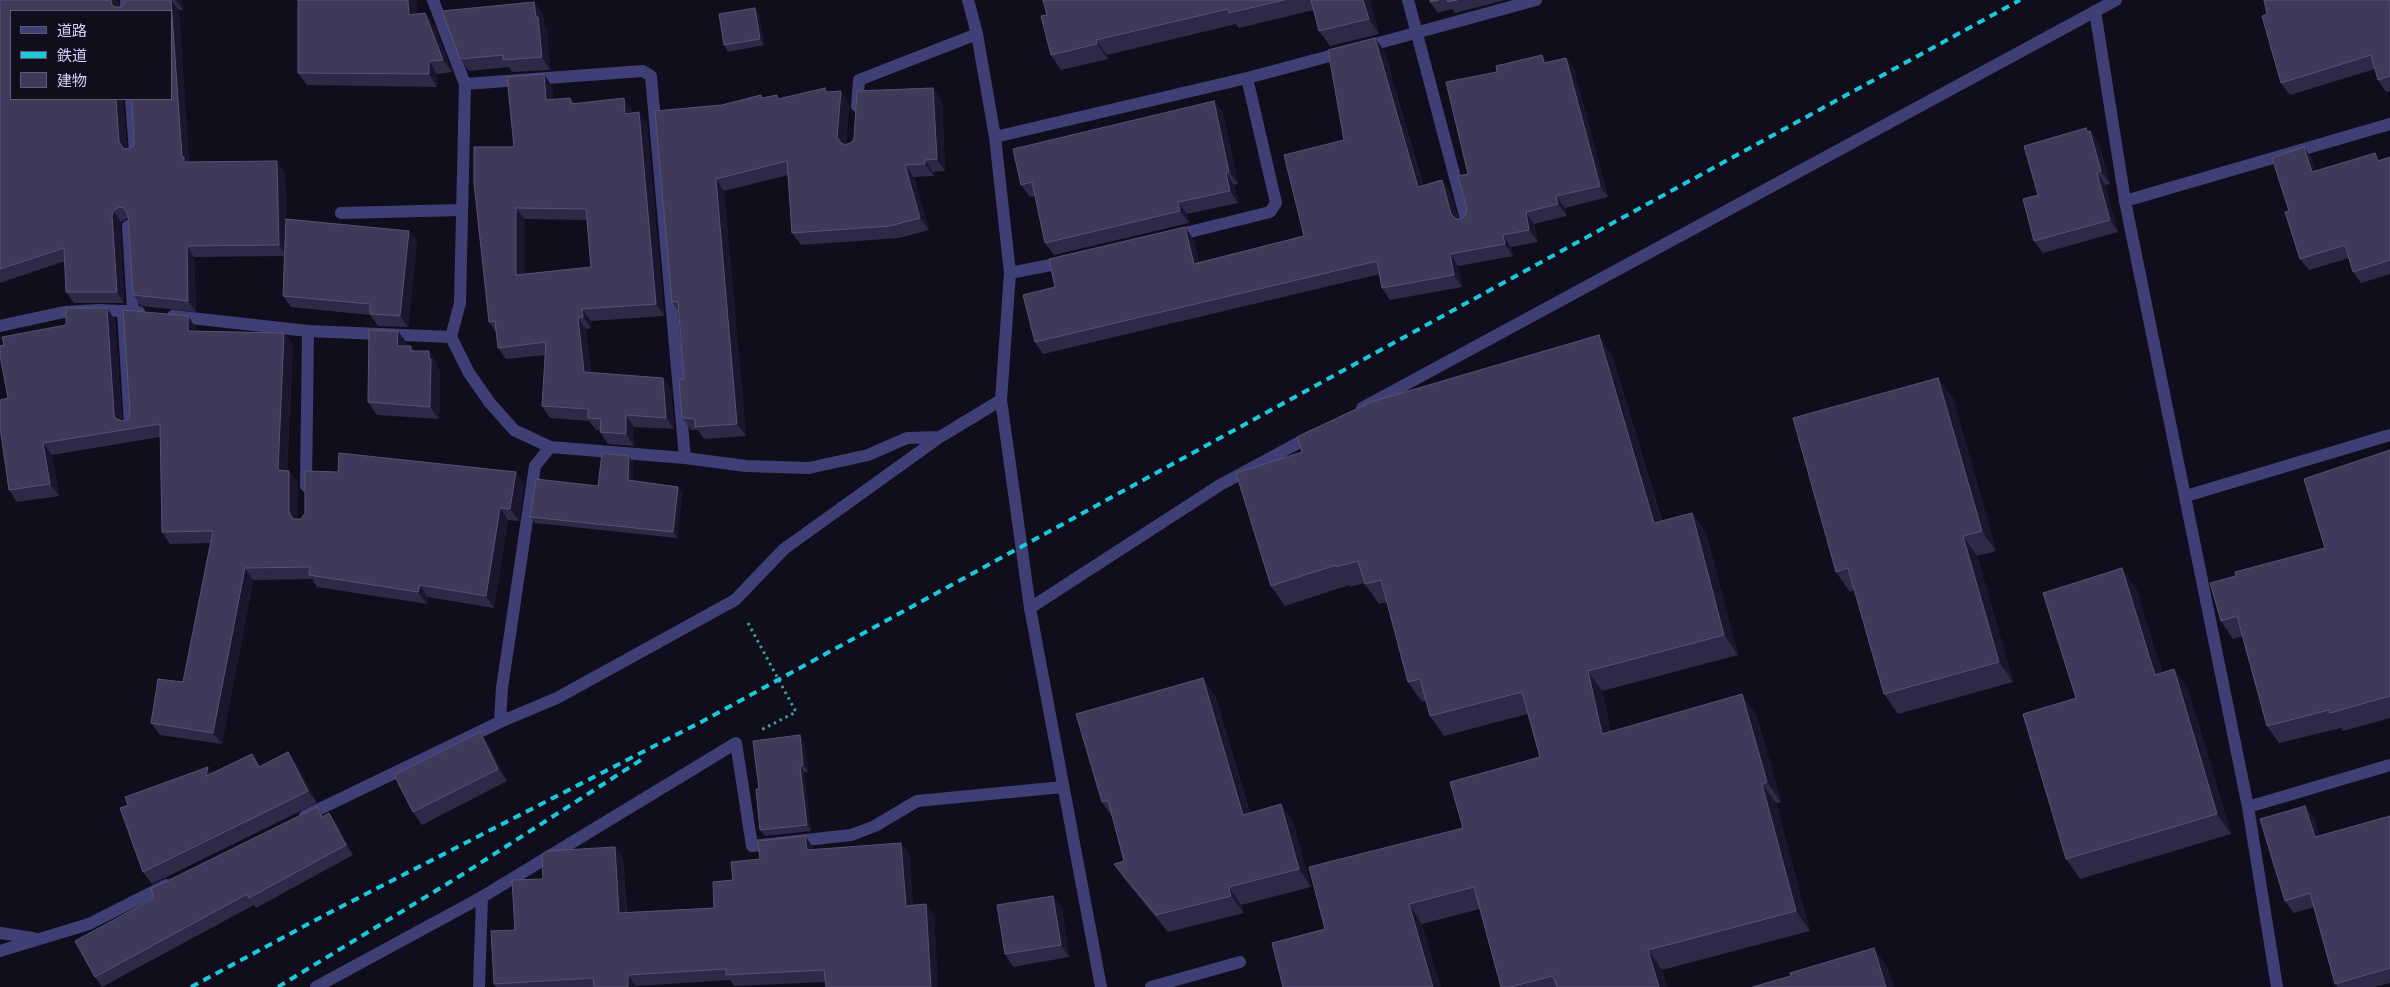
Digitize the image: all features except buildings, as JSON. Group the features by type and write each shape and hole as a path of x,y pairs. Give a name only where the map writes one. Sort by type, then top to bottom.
{"street":[{"path":"433,0 465,84 460,302 451,337 469,374 514,430 550,447 685,458 746,466 809,468 868,455 907,438 940,437"},
{"path":"968,0 977,34 995,137 1010,273 1002,400 1030,608 1101,987"},
{"path":"1408,0 1467,223"},
{"path":"995,137 1247,78 1416,34 1536,0"},
{"path":"1351,414 2116,0"},
{"path":"2095,11 2125,202 2248,807 2277,987"},
{"path":"856,119 860,80 977,34"},
{"path":"465,84 643,71 651,76 685,458"},
{"path":"1156,240 1270,212 1276,203 1247,78"},
{"path":"132,100 135,152"},
{"path":"2125,202 2390,124"},
{"path":"341,212 462,210"},
{"path":"128,226 130,425"},
{"path":"1010,273 1081,258"},
{"path":"0,326 64,312 128,311 308,330 451,337"},
{"path":"306,495 308,330"},
{"path":"289,824 500,722 557,698 735,600 784,549 940,437 1002,400"},
{"path":"1030,608 1220,485 1325,428"},
{"path":"2186,496 2390,436"},
{"path":"500,722 502,688 535,466 550,447"},
{"path":"316,987 482,897 736,743 752,846 851,836 875,826 917,801 1063,787"},
{"path":"2248,807 2390,765"},
{"path":"0,951 89,924 174,882"},
{"path":"478,987 482,897"},
{"path":"0,934 38,939"},
{"path":"1151,987 1240,962"}],"path":[{"path":"735,600 796,712 736,743"}],"railway":[{"path":"191,987 325,915 703,721 2020,0"},
{"path":"278,987 460,876 644,758"}]}
